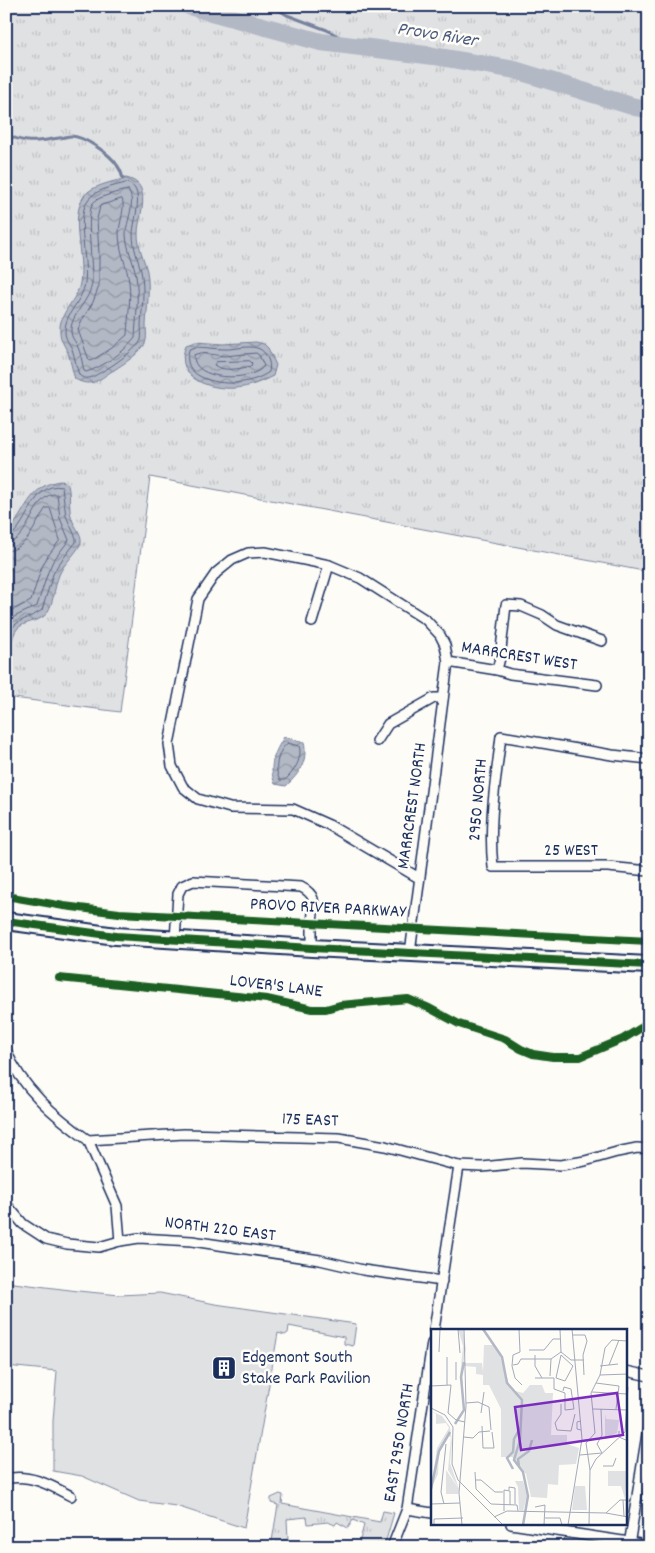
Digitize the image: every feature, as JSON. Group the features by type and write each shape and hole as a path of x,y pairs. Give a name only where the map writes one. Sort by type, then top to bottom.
{"highway":[{"path":"6,921 88,933 174,940 649,965"}],"street":[{"name":"MARRCREST WEST","path":"419,878 329,825 292,809 230,808 198,800 183,788 172,766 169,744 198,599 216,573 232,560 248,553 265,552 329,565 360,578 426,620 440,635 445,645 448,662 510,674 597,685"},
{"path":"312,622 329,565"},
{"path":"497,670 506,605 521,606 557,624 602,641"},
{"name":"MARRCREST NORTH","path":"410,953 448,662"},
{"path":"377,741 388,724 434,698 443,698"},
{"name":"2950 NORTH","path":"493,867 490,844 501,736 612,755 649,759"},
{"name":"25 WEST","path":"493,867 608,867 649,871"},
{"path":"174,940 178,894 182,886 193,881 301,887 309,891 315,900 312,923 312,948"},
{"path":"6,1050 24,1081 45,1105 88,1140 116,1206 120,1241"},
{"name":"175 EAST","path":"88,1140 184,1134 339,1138 385,1146 459,1166 482,1167 522,1163 561,1165 637,1148 649,1149"},
{"path":"434,1329 459,1166"},
{"name":"NORTH 220 EAST","path":"6,1204 23,1224 46,1239 67,1244 98,1247 139,1238 192,1241 320,1260 363,1270 442,1281"},
{"name":"EAST 2950 NORTH","path":"392,1547 406,1509 431,1349"},
{"path":"628,1371 649,1376"},
{"path":"629,1544 649,1422"},
{"path":"6,1479 30,1479 48,1484 71,1496"},
{"path":"406,1509 431,1512"},
{"path":"523,1526 649,1546"}],"green space":[{"path":"6,6 649,6 649,572 150,477 120,712 6,697"},
{"path":"6,1282 120,1295 160,1293 215,1304 356,1324 353,1346 344,1344 344,1337 289,1326 288,1333 285,1335 278,1333 244,1528 176,1506 139,1501 82,1476 53,1471 53,1421 57,1371 6,1366 10,1320 6,1319"},
{"path":"280,1494 283,1495 282,1504 380,1522 383,1511 394,1513 384,1547 358,1547 364,1525 353,1520 348,1528 337,1522 335,1525 328,1522 308,1524 307,1517 287,1519 288,1539 276,1542 275,1547 271,1547 278,1505 271,1503 271,1498"}],"water":[{"path":"126,178 138,185 143,198 138,234 148,278 146,340 141,349 125,363 97,381 85,383 75,379 68,353 60,335 62,319 80,283 81,262 77,226 80,205 84,196 92,189"},
{"path":"195,342 223,344 256,342 264,344 276,365 273,376 255,384 241,387 226,388 205,384 189,374 185,366 183,357 186,345"},
{"path":"60,481 68,485 71,515 81,541 59,574 52,603 47,613 41,618 24,624 17,629 6,658 6,534 34,494 49,484"},
{"path":"284,737 304,742 305,749 302,766 286,786 275,784 272,771 275,754"}],"waterway":[{"name":"Provo River","path":"189,6 321,42 434,56 515,70 635,107 649,109"},
{"path":"272,6 287,15 327,30 360,48"},
{"path":"6,134 26,141 71,136 83,139 109,156 120,170 123,179"}],"cycle path":[{"name":"PROVO RIVER PARKWAY","path":"6,896 119,913 649,941"},
{"path":"6,921 116,936 649,965"},
{"name":"LOVER'S LANE","path":"59,978 267,999 312,1009 408,999 459,1024 505,1039 533,1054 553,1057 580,1057 623,1039 649,1023"}],"place":[{"name":"Edgemont South Stake Park Pavilion","path":"224,1368"}]}
